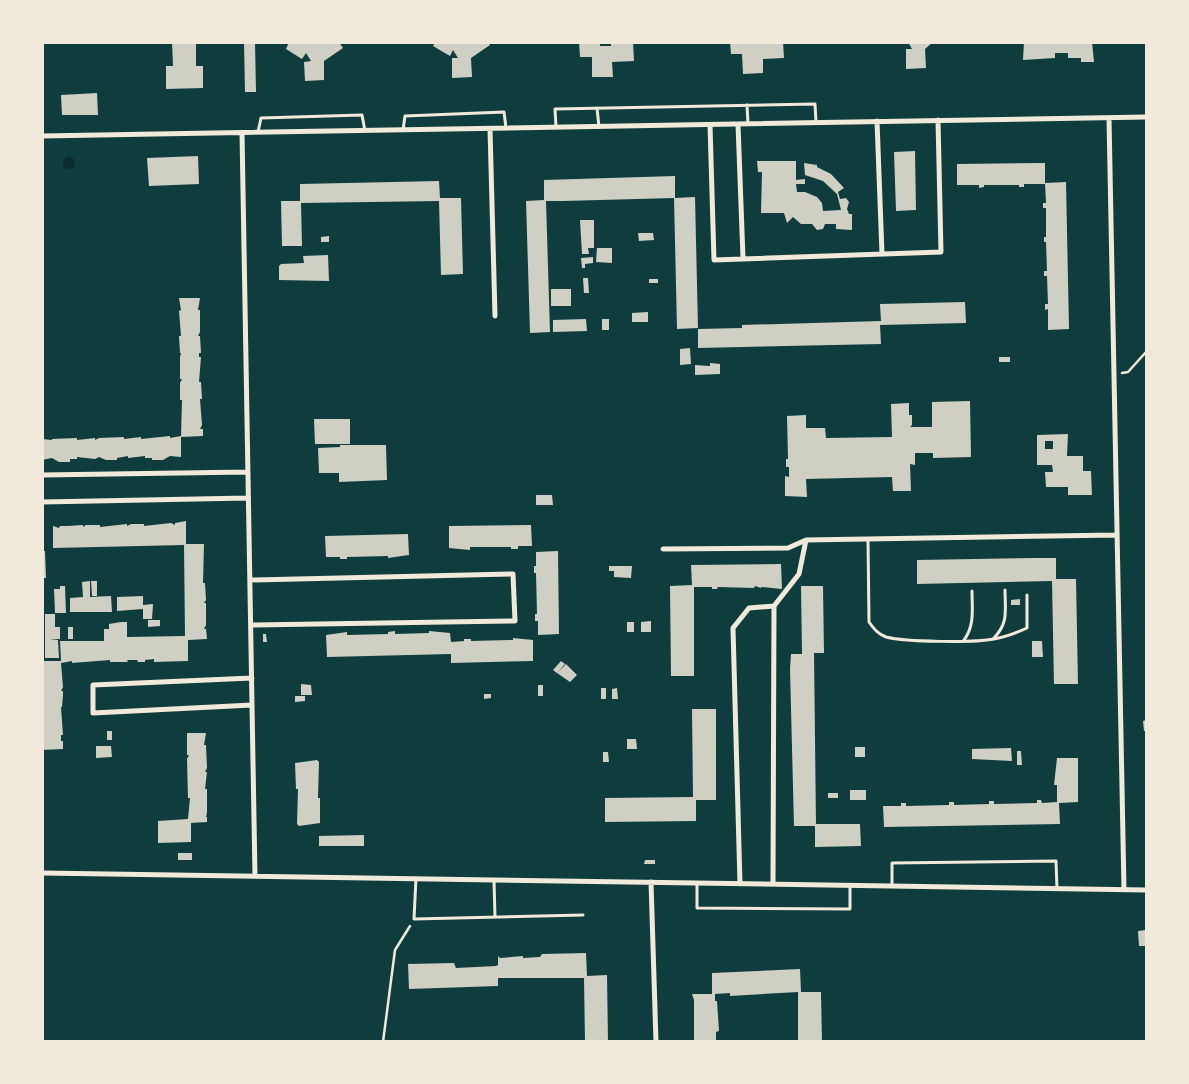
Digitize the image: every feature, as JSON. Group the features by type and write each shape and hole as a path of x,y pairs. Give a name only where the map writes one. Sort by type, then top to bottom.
{"street":[{"path":"42,136 1146,117"},
{"path":"1109,118 1124,890"},
{"path":"710,125 714,260 941,252 938,120"},
{"path":"878,121 882,254"},
{"path":"738,124 743,258"},
{"path":"490,129 495,316"},
{"path":"242,133 255,876"},
{"path":"42,475 248,472"},
{"path":"42,502 248,498"},
{"path":"663,549 788,548 806,540 1117,535"},
{"path":"773,884 774,606 799,574 806,540"},
{"path":"250,580 513,574 515,621 251,625"},
{"path":"740,884 733,628 749,608 774,606"},
{"path":"252,678 93,685 93,713 252,705"},
{"path":"42,873 1146,890"},
{"path":"651,882 656,1042"}],"lane":[{"path":"556,128 555,109 748,105 815,104 816,123"},
{"path":"748,105 748,124"},
{"path":"597,108 599,127"},
{"path":"403,131 406,116 504,112 506,128"},
{"path":"258,133 261,118 353,115 362,115 366,131"},
{"path":"868,539 869,622 874,630 886,636 905,639 993,640 1027,628 1027,594"},
{"path":"993,640 1003,630 1005,622 1005,590"},
{"path":"964,641 971,631 972,591"},
{"path":"892,886 892,863 1056,861 1057,889"},
{"path":"416,878 414,919 583,915"},
{"path":"494,881 495,917"},
{"path":"697,883 697,908 850,909 850,886"}],"path":[{"path":"1114,374 1128,372 1146,352"},
{"path":"383,1042 395,950 414,919"}],"water":[{"path":"67,157 71,157 75,163 71,169 67,169 63,165 63,161"}],"building":[{"path":"172,42 196,42 196,66 203,66 203,88 166,89 166,66 173,66"},
{"path":"244,42 255,42 256,92 245,92"},
{"path":"289,42 339,42 343,48 324,61 324,80 305,81 304,62 311,61 306,53 302,59 286,49"},
{"path":"435,42 488,42 490,45 471,58 472,77 452,78 452,58 458,58 453,50 450,56 433,46"},
{"path":"579,42 600,42 600,46 611,46 611,42 633,42 634,61 612,62 613,77 592,77 592,57 580,57"},
{"path":"730,42 783,42 784,58 763,59 763,73 743,74 742,54 731,54"},
{"path":"908,42 933,42 925,49 926,68 906,69 906,49 912,49"},
{"path":"1024,42 1092,42 1094,62 1081,62 1081,58 1068,58 1068,53 1055,53 1055,58 1023,60"},
{"path":"97,93 98,115 62,115 61,95"},
{"path":"915,151 916,210 896,211 894,152"},
{"path":"198,156 199,184 149,186 147,158"},
{"path":"757,161 796,161 796,180 805,179 805,184 796,184 797,192 805,192 817,197 822,203 823,211 841,210 837,194 823,181 805,175 804,163 817,165 817,167 831,174 844,188 838,192 840,199 846,198 849,202 847,209 849,214 852,214 852,230 836,229 836,224 825,224 823,229 817,230 812,224 801,224 793,217 787,223 784,213 761,213 762,172 758,172"},
{"path":"1045,163 1045,184 1024,184 1024,187 1019,187 1019,185 984,185 984,187 979,188 979,185 957,185 957,164"},
{"path":"675,176 675,198 695,197 698,328 677,329 674,198 546,201 550,332 530,333 526,201 544,200 544,180"},
{"path":"439,181 440,198 461,198 463,274 441,275 439,201 301,203 302,246 282,246 281,201 300,201 300,184"},
{"path":"1066,182 1069,329 1048,330 1048,309 1045,310 1045,304 1048,304 1047,276 1044,276 1044,271 1047,271 1046,242 1044,242 1044,237 1046,237 1046,208 1043,208 1043,203 1046,203 1045,183"},
{"path":"580,220 594,220 594,248 588,248 589,254 582,254"},
{"path":"638,233 653,233 654,240 639,241"},
{"path":"329,236 329,242 321,242 321,237"},
{"path":"597,248 612,248 612,263 596,262"},
{"path":"328,255 329,281 279,280 279,266 281,264 304,263 303,256"},
{"path":"593,257 593,263 585,264 585,268 582,268 581,258"},
{"path":"583,278 588,278 589,293 584,293"},
{"path":"649,279 658,279 658,283 649,283"},
{"path":"551,289 571,289 571,306 551,306"},
{"path":"179,298 200,298 198,310 200,310 200,332 198,336 200,336 201,353 199,353 199,357 201,357 199,382 201,382 202,425 200,429 203,429 203,436 181,437 182,400 180,400 180,383 182,379 180,379 181,353 179,336 181,336 179,311 181,310"},
{"path":"965,302 966,323 880,325 881,344 698,348 698,329 742,328 742,325 881,321 880,304"},
{"path":"648,312 648,322 632,322 632,313"},
{"path":"586,319 587,331 553,332 553,320"},
{"path":"602,319 609,319 609,330 602,330"},
{"path":"690,348 691,364 680,365 680,349"},
{"path":"999,357 1010,357 1010,362 999,362"},
{"path":"710,363 720,364 720,374 695,375 695,365 710,366"},
{"path":"970,401 971,457 933,458 933,453 915,453 915,465 910,464 911,491 893,491 892,477 806,479 807,497 785,496 785,476 789,477 789,467 786,467 786,459 788,459 787,416 806,415 806,428 825,428 826,438 892,437 891,404 909,403 909,415 912,415 912,425 910,427 932,427 932,402"},
{"path":"314,419 350,419 350,444 315,444"},
{"path":"1068,434 1067,456 1083,456 1083,471 1091,471 1092,495 1068,495 1068,487 1046,487 1045,472 1053,472 1052,465 1037,465 1037,435","holes":["1045,441 1053,441 1053,449 1045,449"]},
{"path":"170,436 170,438 181,436 181,457 170,456 163,460 152,460 152,458 145,458 145,456 128,458 128,456 117,458 117,460 106,460 99,457 95,459 77,457 77,459 70,459 70,462 59,462 52,458 42,460 42,439 77,438 77,440 95,438 95,440 99,438 124,437 124,439 141,437 141,439"},
{"path":"340,445 386,445 387,480 339,482 339,473 319,473 318,448 340,447"},
{"path":"536,495 552,495 553,505 536,505"},
{"path":"186,521 186,544 204,544 203,583 205,583 206,625 204,629 206,629 207,639 188,640 188,661 154,662 154,659 145,660 145,662 127,660 128,662 110,662 110,660 61,663 63,735 61,735 61,741 63,741 63,749 42,750 42,661 61,661 60,641 104,641 104,629 109,629 109,624 121,622 127,622 127,637 185,636 184,545 53,548 53,526 59,528 60,526 83,525 83,527 86,525 100,525 100,527 144,524 144,526 171,523 175,525 175,523"},
{"path":"531,525 532,546 518,546 518,549 511,549 511,547 470,547 470,550 449,548 449,526"},
{"path":"408,534 409,555 388,558 388,556 347,557 347,559 326,557 325,536"},
{"path":"42,551 45,551 46,578 42,578"},
{"path":"558,551 559,634 538,635 538,621 535,621 535,614 537,614 536,573 534,573 536,552"},
{"path":"1056,558 1056,579 1076,579 1078,684 1054,684 1052,581 917,584 917,560"},
{"path":"781,564 782,589 755,586 754,588 718,587 717,589 712,589 712,587 694,587 694,676 671,676 670,586 692,585 691,565"},
{"path":"609,566 632,566 631,578 614,577 614,571 609,571"},
{"path":"90,581 90,597 111,596 112,612 70,612 70,598 83,597 82,582"},
{"path":"91,581 97,581 97,596 92,596"},
{"path":"60,586 65,586 66,613 55,613 54,589 60,589"},
{"path":"801,586 823,586 824,653 814,653 816,824 860,824 861,846 815,847 815,826 794,826 790,669 791,654 802,654"},
{"path":"143,596 143,605 153,604 152,619 143,619 143,609 117,611 117,597"},
{"path":"1020,599 1020,605 1011,605 1011,600"},
{"path":"45,614 55,614 55,627 60,627 60,639 50,639 58,640 59,658 45,658"},
{"path":"148,620 160,620 160,626 148,627"},
{"path":"651,621 651,632 641,632 641,622"},
{"path":"627,622 634,622 634,632 627,632"},
{"path":"68,627 73,627 73,639 68,639"},
{"path":"395,631 395,634 429,633 429,631 450,633 451,642 464,641 464,639 471,639 471,641 513,640 513,638 533,640 533,661 451,663 451,654 327,657 326,635 347,632 347,635 388,634 388,632"},
{"path":"263,634 266,634 267,642 263,642"},
{"path":"1032,641 1042,641 1043,657 1032,657"},
{"path":"561,661 565,664 557,673 553,670"},
{"path":"566,664 577,675 570,682 557,673"},
{"path":"301,684 311,685 312,695 301,695"},
{"path":"538,685 543,685 543,696 538,696"},
{"path":"601,688 606,688 606,699 601,699"},
{"path":"617,688 618,699 612,699 612,689"},
{"path":"484,694 491,694 491,698 484,699"},
{"path":"295,696 305,696 305,701 295,702"},
{"path":"692,709 716,709 716,800 696,800 696,821 605,822 605,798 693,797"},
{"path":"1146,720 1146,731 1144,731 1143,721"},
{"path":"107,731 112,731 112,740 107,740"},
{"path":"187,733 206,733 204,745 206,745 207,768 205,772 207,772 205,789 207,789 207,822 191,823 191,842 158,843 158,821 188,819 190,798 188,798 187,759 189,755 187,755"},
{"path":"627,739 636,739 637,749 627,749"},
{"path":"96,746 111,746 112,757 96,758"},
{"path":"855,747 865,747 865,757 855,757"},
{"path":"1011,748 1012,761 972,759 972,749"},
{"path":"1017,751 1021,751 1022,765 1017,765"},
{"path":"603,752 608,752 609,762 603,762"},
{"path":"1057,758 1078,758 1078,802 1059,803 1060,824 884,827 883,806 901,806 901,803 906,803 906,806 949,805 949,802 954,802 954,805 989,804 989,801 994,801 994,804 1037,803 1037,800 1041,800 1042,803 1057,802 1057,785 1054,785"},
{"path":"317,760 319,762 318,798 320,798 320,823 299,826 297,824 298,789 296,789 295,763"},
{"path":"850,790 866,790 866,800 850,800"},
{"path":"828,793 838,793 838,798 828,798"},
{"path":"364,835 364,846 319,846 319,836"},
{"path":"178,853 192,853 192,860 178,860"},
{"path":"645,860 655,860 655,864 644,864"},
{"path":"1146,930 1146,946 1139,946 1138,931"},
{"path":"586,953 587,976 607,975 608,1042 585,1042 584,978 498,978 498,986 409,989 408,964 454,963 456,968 496,966 498,965 498,956 500,958 523,956 523,958 540,957 542,954"},
{"path":"800,969 801,992 821,992 822,1042 798,1042 798,992 730,996 730,993 715,994 719,1031 716,1032 716,1042 694,1042 694,1000 692,994 712,994 712,973"}]}
